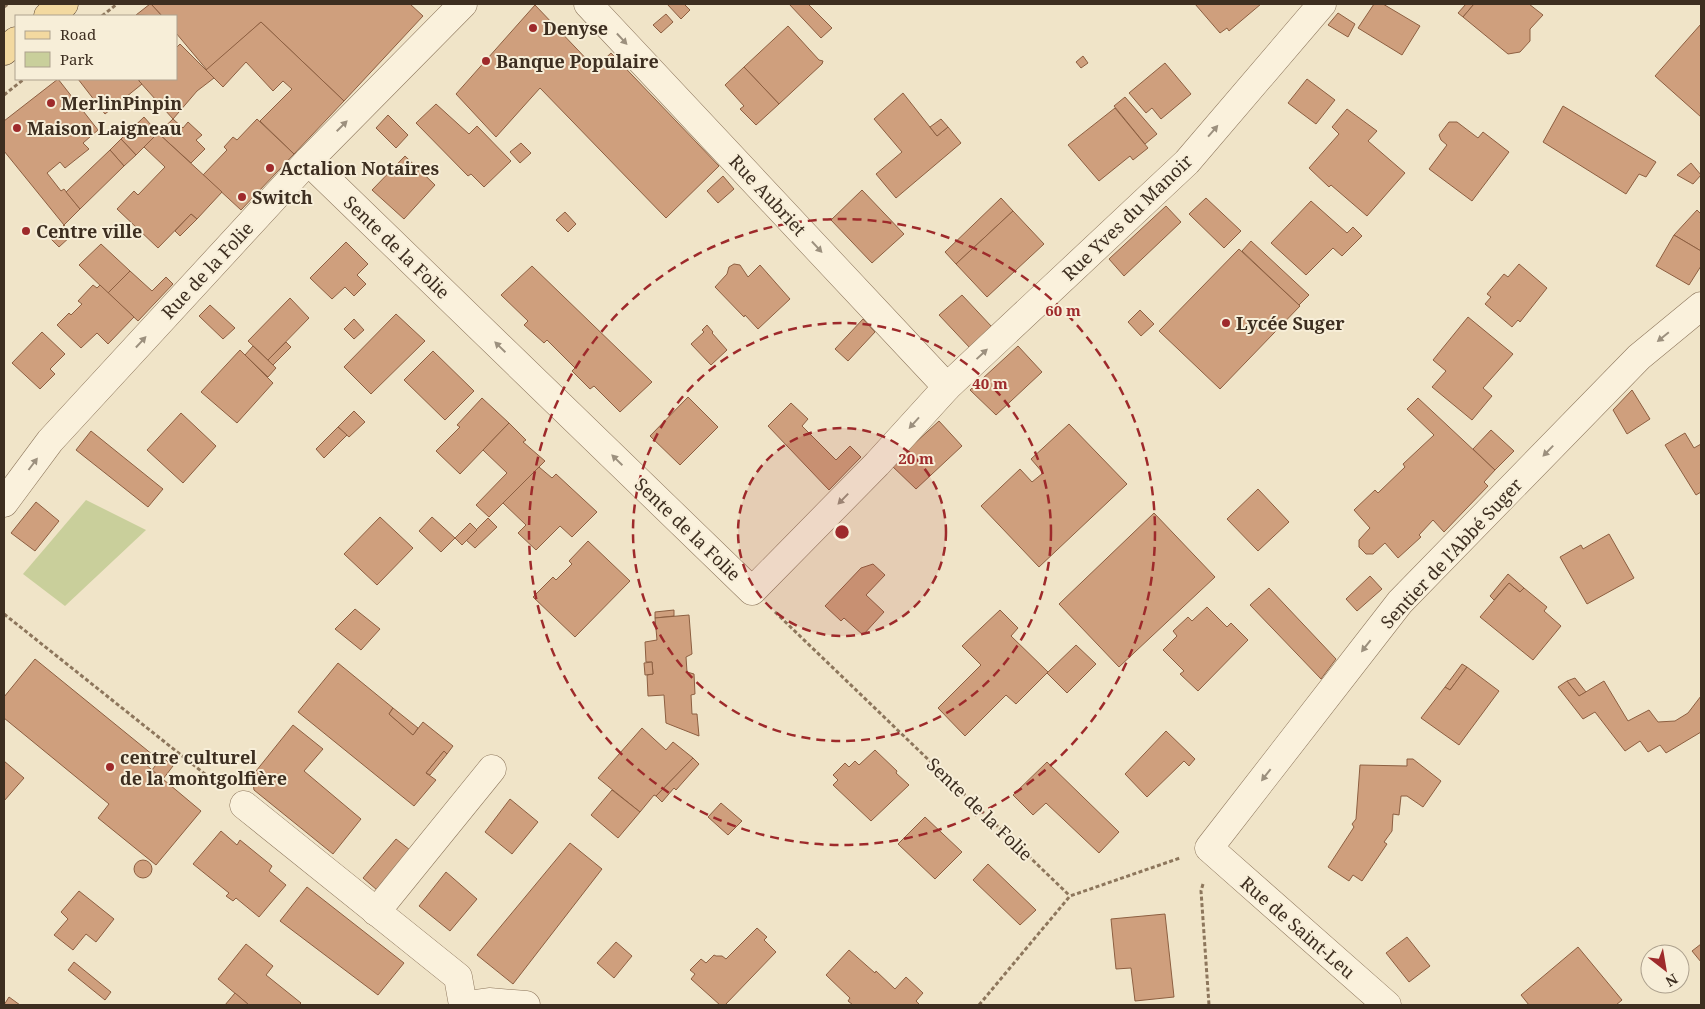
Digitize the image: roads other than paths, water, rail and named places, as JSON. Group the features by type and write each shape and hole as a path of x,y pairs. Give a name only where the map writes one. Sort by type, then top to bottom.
{"main road":[{"path":"49,15 64,4"},
{"path":"4,51 15,42"}],"street":[{"name":"Rue de la Folie","path":"4,503 50,442 308,161 463,4"},
{"name":"Rue Aubriet","path":"588,4 947,387"},
{"name":"Rue Yves du Manoir","path":"752,591 877,464 947,387 1187,162 1322,4"},
{"name":"Sente de la Folie","path":"308,161 752,591"},
{"name":"Sentier de l'Abbé Suger","path":"1209,848 1400,602 1639,357 1701,306"},
{"path":"376,912 492,769"},
{"path":"234,797 458,977 463,1005"},
{"name":"Rue de Saint-Leu","path":"1209,848 1387,1005"},
{"path":"467,1005 489,1002 526,1005"}],"place":[{"name":"Denyse","path":"533,28"},
{"name":"Banque Populaire","path":"486,61"},
{"name":"MerlinPinpin","path":"51,103"},
{"name":"Maison Laigneau","path":"17,128"},
{"name":"Actalion Notaires","path":"270,168"},
{"name":"Switch","path":"242,197"},
{"name":"Centre ville","path":"26,231"},
{"name":"Lycée Suger","path":"1226,323"},
{"name":"centre culturel de la montgolfière","path":"110,767"}]}
